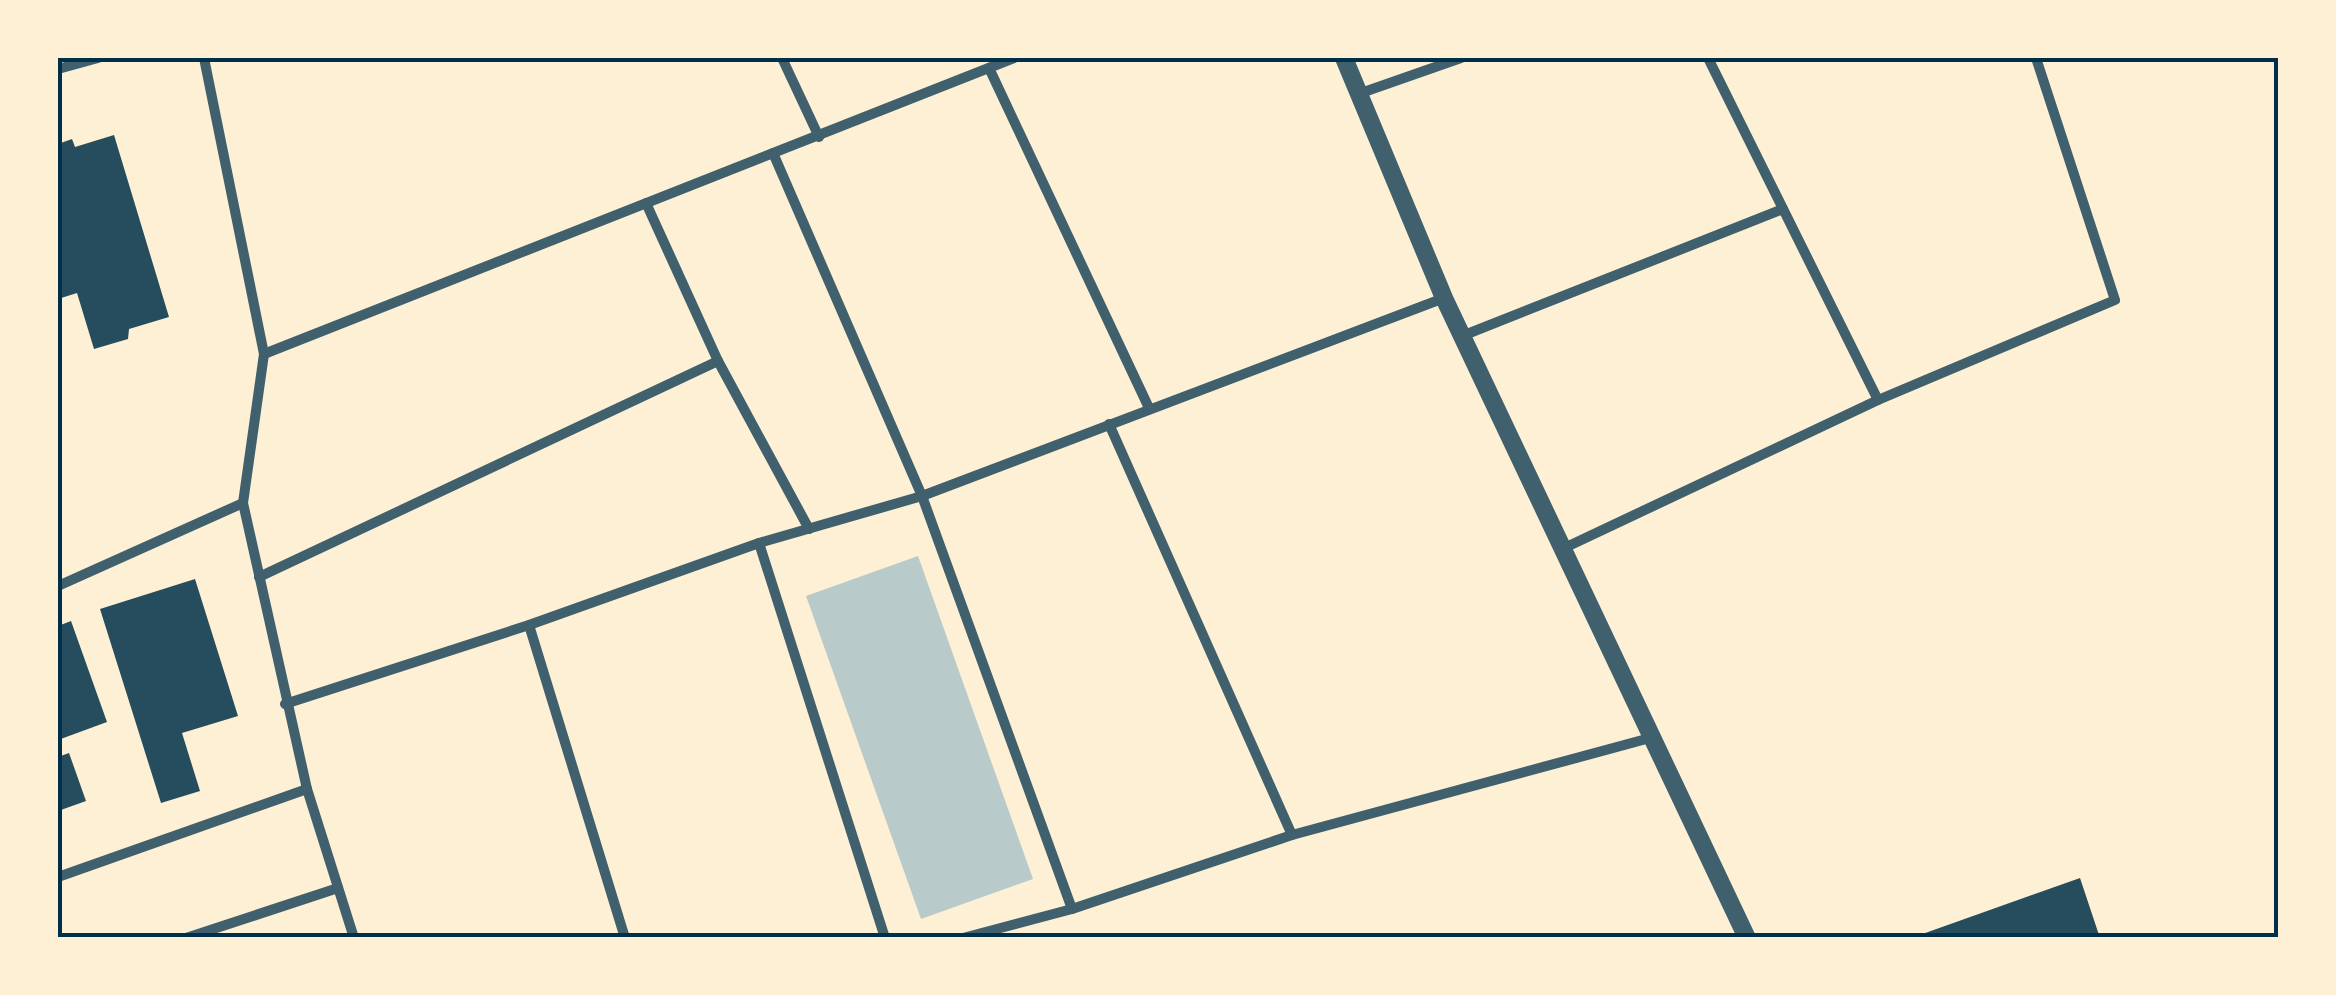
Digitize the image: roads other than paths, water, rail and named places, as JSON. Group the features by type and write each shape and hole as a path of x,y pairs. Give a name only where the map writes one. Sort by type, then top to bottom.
{"street":[{"path":"58,70 98,58"},
{"path":"204,58 264,354 243,502 285,704 354,938"},
{"path":"782,58 819,137"},
{"path":"264,354 1014,58"},
{"path":"1344,58 1444,298 1560,550 1748,938"},
{"path":"1361,94 1460,58"},
{"path":"1708,58 1878,400"},
{"path":"1560,550 1878,400 2115,300 2036,58"},
{"path":"988,68 1149,408"},
{"path":"773,154 922,496 1072,908"},
{"path":"646,204 718,361 810,528"},
{"path":"1462,336 1783,209"},
{"path":"285,704 530,625 759,542 922,496 1444,298"},
{"path":"259,577 718,361"},
{"path":"1109,424 1292,835"},
{"path":"58,586 243,502"},
{"path":"759,542 885,938"},
{"path":"530,625 625,938"},
{"path":"963,938 1072,908 1292,835 1650,738"},
{"path":"58,877 307,789"},
{"path":"186,938 338,888"}]}
